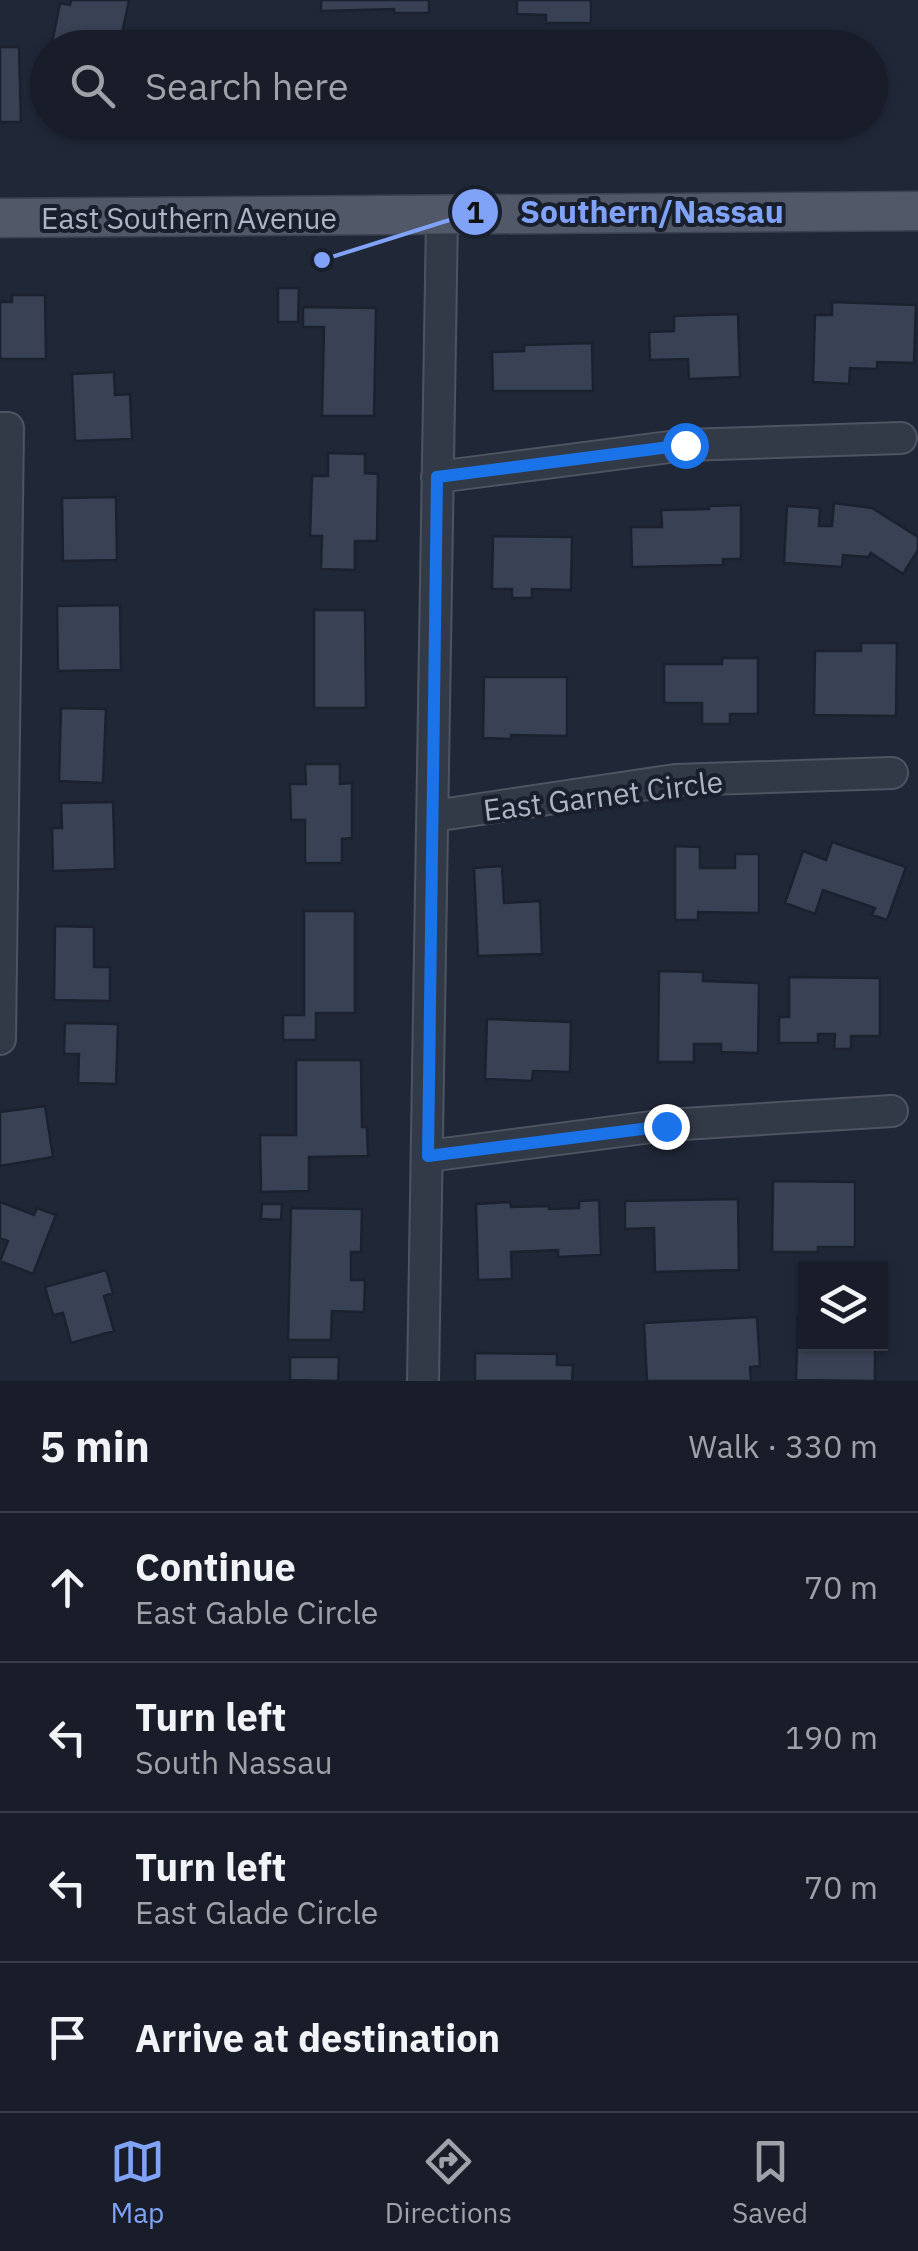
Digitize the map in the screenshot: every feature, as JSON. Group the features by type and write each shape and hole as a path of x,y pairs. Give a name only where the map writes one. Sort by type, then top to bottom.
{"main road":[{"name":"East Southern Avenue","path":"0,218 918,211"}],"street":[{"path":"423,1381 442,216"},
{"path":"0,1039 4,428"},
{"path":"437,477 685,445 901,438"},
{"name":"East Garnet Circle","path":"434,816 676,780 892,773"},
{"path":"428,1156 666,1126 892,1112"}],"building":[{"path":"71,0 129,0 123,30 55,30 60,3 70,5"},
{"path":"321,0 429,0 429,13 394,13 394,9 321,11"},
{"path":"517,0 591,0 591,23 546,23 546,15 517,14"},
{"path":"0,47 19,47 21,122 0,122"},
{"path":"278,288 299,288 298,322 278,322"},
{"path":"12,295 45,295 46,359 0,359 0,302 12,302"},
{"path":"832,302 916,305 914,363 877,362 877,369 850,368 849,384 813,382 815,315 832,315"},
{"path":"303,307 376,308 374,416 322,416 324,327 303,327"},
{"path":"738,314 740,377 689,379 688,359 650,360 649,332 674,331 674,316"},
{"path":"592,343 593,391 493,391 492,352 524,351 524,345"},
{"path":"114,372 115,395 130,394 132,439 75,441 72,374"},
{"path":"328,453 365,454 365,473 378,474 377,541 355,541 355,570 321,569 322,536 310,536 312,476 328,476"},
{"path":"116,497 117,560 63,561 62,498"},
{"path":"834,503 872,508 918,537 918,550 903,574 871,553 868,557 843,555 842,567 784,563 787,506 820,508 819,526 832,526"},
{"path":"741,505 741,559 723,559 723,565 632,567 631,527 662,527 661,510"},
{"path":"493,536 572,537 571,590 532,589 532,598 512,598 512,589 492,589"},
{"path":"120,605 121,670 58,671 57,606"},
{"path":"314,610 365,610 366,708 314,708"},
{"path":"861,643 897,643 896,716 814,715 815,651 861,651"},
{"path":"722,658 758,658 758,714 730,714 730,724 702,724 702,703 664,703 664,664 722,664"},
{"path":"484,677 567,677 567,736 483,738"},
{"path":"61,708 106,709 103,783 59,781"},
{"path":"305,764 340,764 340,784 352,783 352,838 342,839 342,863 305,863 305,820 291,820 290,784 306,784"},
{"path":"113,802 115,869 53,871 52,828 62,828 61,803"},
{"path":"832,842 906,867 887,920 872,915 875,908 823,890 815,914 785,903 803,851 826,860"},
{"path":"675,846 700,847 700,868 735,868 735,854 759,854 759,913 698,912 698,920 675,920"},
{"path":"502,866 504,903 540,901 542,954 478,956 474,868"},
{"path":"304,911 355,911 355,1013 316,1013 316,1040 283,1040 283,1015 304,1015"},
{"path":"55,926 94,927 94,967 110,967 110,1001 54,1000"},
{"path":"659,971 703,972 703,981 759,983 758,1053 721,1052 721,1044 694,1044 694,1062 658,1062"},
{"path":"789,977 880,978 880,1036 851,1036 851,1049 834,1049 835,1034 818,1034 818,1043 779,1043 779,1017 789,1017"},
{"path":"487,1019 571,1022 570,1072 533,1071 532,1081 485,1079"},
{"path":"65,1023 118,1024 116,1084 78,1083 79,1054 64,1054"},
{"path":"296,1060 361,1060 362,1127 367,1127 368,1156 309,1157 309,1191 261,1192 260,1135 296,1135"},
{"path":"45,1106 53,1157 0,1166 0,1112"},
{"path":"773,1181 855,1182 855,1247 772,1252"},
{"path":"738,1199 739,1270 655,1272 654,1228 625,1229 625,1201"},
{"path":"599,1200 601,1255 558,1257 558,1250 511,1252 512,1279 478,1280 476,1204 510,1202 511,1207 549,1209 579,1208 579,1201"},
{"path":"0,1202 34,1215 37,1208 56,1215 33,1274 0,1261 8,1241 0,1238"},
{"path":"262,1204 282,1204 281,1220 261,1219"},
{"path":"291,1208 362,1209 361,1252 351,1252 351,1280 365,1280 364,1312 332,1311 331,1340 288,1340"},
{"path":"106,1270 113,1293 104,1296 114,1331 71,1343 63,1313 53,1315 45,1287"},
{"path":"798,1316 798,1351 875,1351 875,1381 796,1380"},
{"path":"757,1317 760,1366 750,1367 751,1381 647,1381 644,1323"},
{"path":"475,1353 557,1354 557,1365 573,1365 572,1381 475,1381"},
{"path":"290,1357 339,1357 338,1381 290,1380"}],"place":[{"name":"Southern/Nassau","path":"322,260"}],"route":[{"path":"666,1126 428,1156 437,477 685,445"}]}
